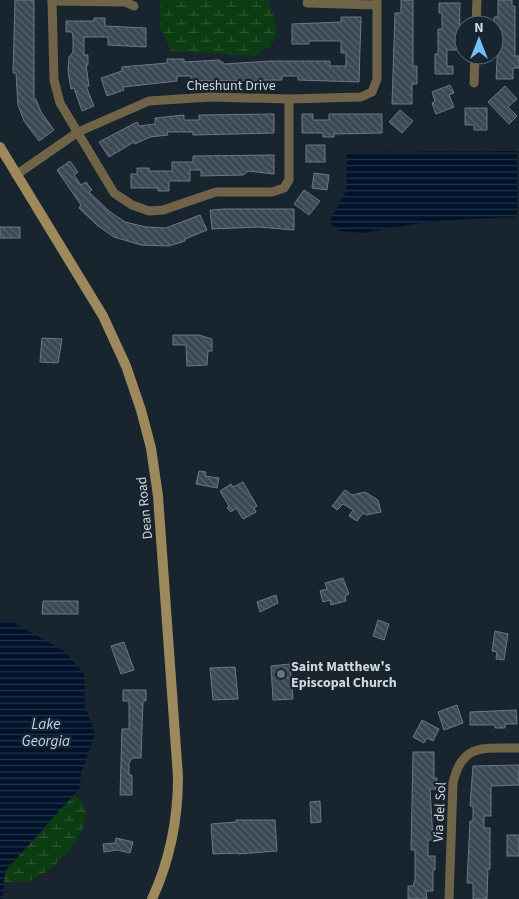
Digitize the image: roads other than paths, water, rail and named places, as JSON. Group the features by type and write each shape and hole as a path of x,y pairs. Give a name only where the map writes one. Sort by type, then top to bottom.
{"main road":[{"name":"Dean Road","path":"0,147 89,292 111,332 135,392 151,448 159,510 178,777 177,807 171,842 152,899"}],"street":[{"path":"134,6 125,2 52,0 54,80 60,103 114,193 132,205 150,211 163,210 216,192 272,192 284,188 289,180 289,99"},
{"path":"476,15 477,0"},
{"path":"307,2 377,2"},
{"name":"Cheshunt Drive","path":"16,175 78,132 149,100 210,97 289,99 361,97 372,92 378,79 377,2"},
{"path":"474,84 475,65"},
{"name":"Via del Sol","path":"449,899 453,783 456,766 467,753 480,749 519,748"}],"water":[{"path":"517,151 517,217 432,221 363,233 340,231 329,222 346,191 347,152"},
{"name":"Lake Georgia","path":"11,621 64,651 84,673 85,706 95,734 82,771 79,789 5,871 3,899 0,899 0,622"}],"place":[{"name":"Saint Matthew's Episcopal Church","path":"281,674"}]}
